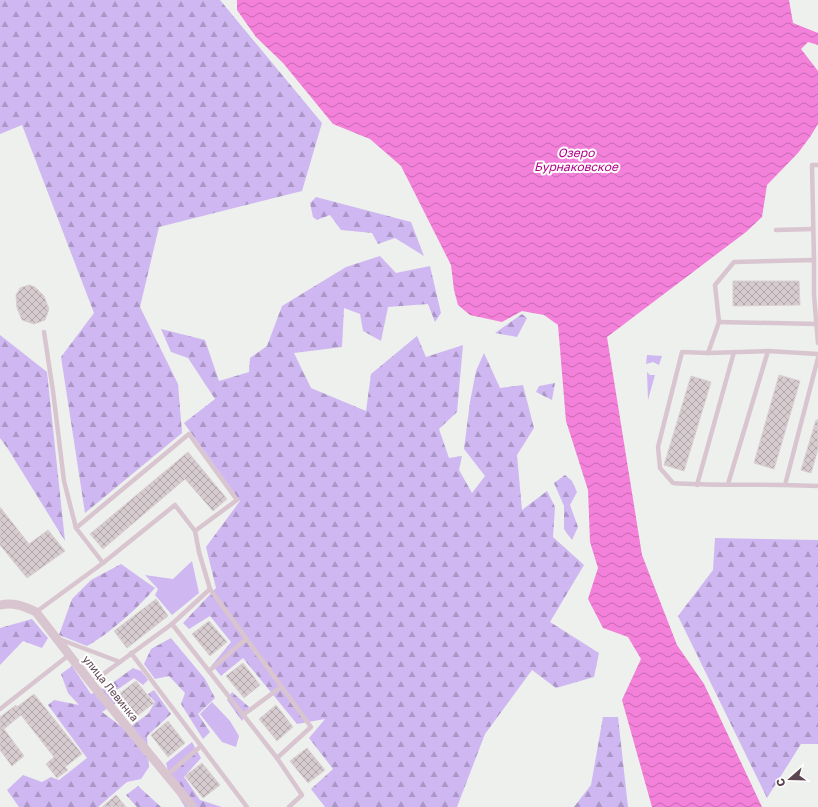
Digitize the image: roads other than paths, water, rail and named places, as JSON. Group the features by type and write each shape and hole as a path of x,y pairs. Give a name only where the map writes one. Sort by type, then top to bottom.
{"street":[{"path":"0,605 9,603 24,606 36,612"},
{"name":"улица Левинка","path":"36,612 91,683 193,807"}],"lane":[{"path":"818,165 812,166 818,343"},
{"path":"776,230 813,229"},
{"path":"708,353 719,322 715,285 734,262 814,260"},
{"path":"719,322 817,324"},
{"path":"44,332 64,481 76,528 103,563"},
{"path":"818,354 768,352 682,352 658,447 660,468 673,483 697,485 728,484 818,486"},
{"path":"697,485 734,352"},
{"path":"728,484 768,352"},
{"path":"785,485 818,358"},
{"path":"76,528 189,434 237,500 195,531"},
{"path":"36,612 103,563 175,505 195,531 199,552 210,589 311,727 277,758"},
{"path":"91,683 172,624 210,589"},
{"path":"172,624 277,758 302,795 288,807"},
{"path":"56,638 120,662"},
{"path":"209,671 246,639"},
{"path":"131,653 247,807"},
{"path":"0,709 69,655"},
{"path":"244,715 281,687"},
{"path":"167,775 201,746"}],"water":[{"name":"Озеро Бурнаковское","path":"237,0 789,0 793,23 818,33 818,45 808,42 801,49 818,71 818,124 798,153 767,185 762,217 746,232 607,337 642,555 677,645 704,684 762,807 652,807 622,700 641,659 628,637 603,628 588,599 598,568 590,542 588,490 566,421 558,325 544,315 522,311 502,322 470,315 458,305 454,290 451,265 401,166 370,139 333,124 283,63 256,37 237,10"}]}
